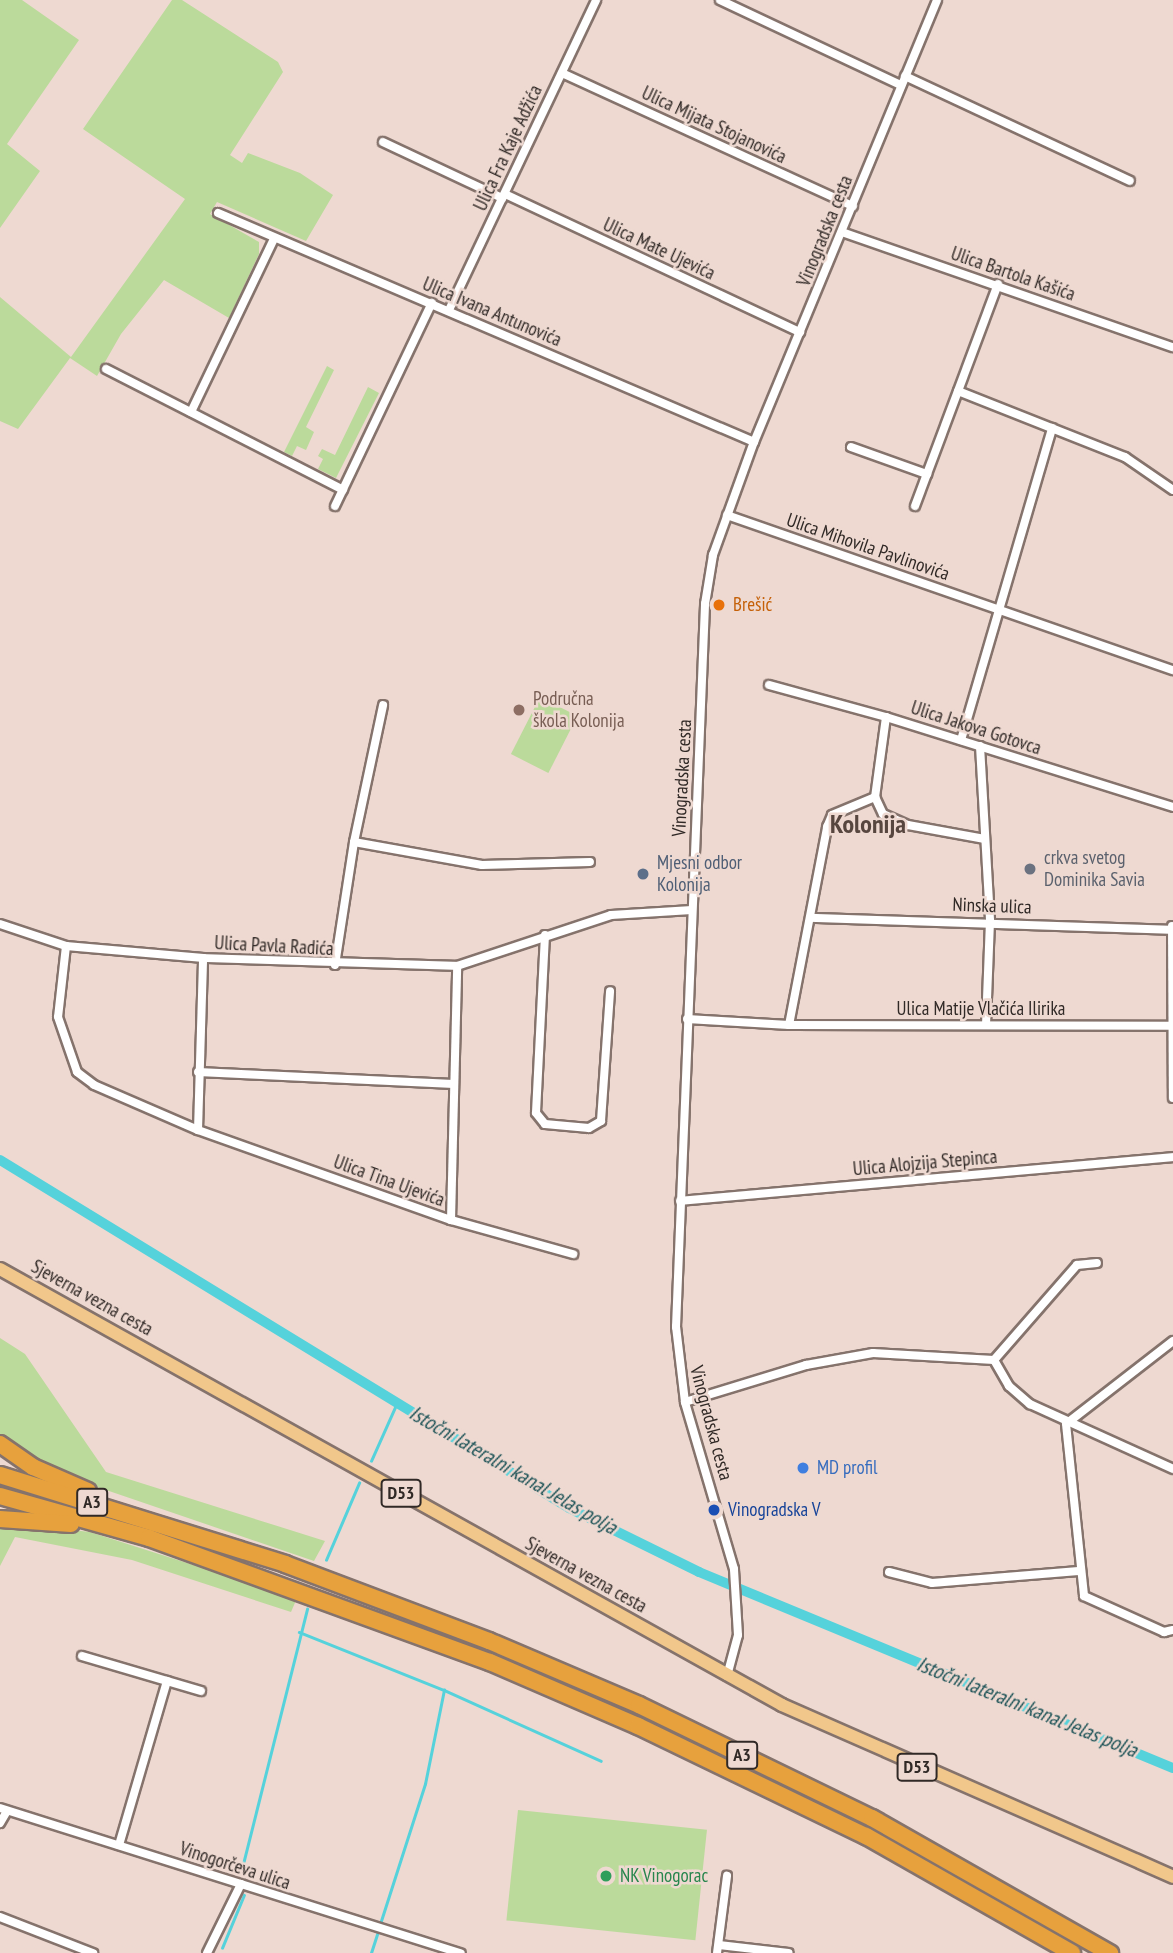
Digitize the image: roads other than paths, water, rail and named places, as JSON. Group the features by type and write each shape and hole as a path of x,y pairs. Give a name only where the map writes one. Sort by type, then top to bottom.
{"highway":[{"path":"0,1444 50,1475 162,1515 183,1530"},
{"name":"A3","path":"0,1475 183,1530 370,1595 639,1705 872,1818 1110,1953"},
{"name":"A3","path":"0,1496 149,1538 354,1609 638,1726 866,1836 1072,1953"},
{"path":"0,1519 62,1522 123,1539 149,1538"}],"main road":[{"name":"Sjeverna vezna cesta","path":"0,1269 727,1676 928,1772 1173,1877"}],"street":[{"name":"Ulica Fra Kaje Adžića","path":"449,310 596,0"},
{"path":"720,0 901,85"},
{"name":"Vinogradska cesta","path":"727,1676 738,1635 734,1569 685,1402 676,1327 705,604 713,555 754,442 937,0"},
{"name":"Ulica Mijata Stojanovića","path":"562,73 853,206"},
{"path":"905,76 1130,181"},
{"name":"Ulica Mate Ujevića","path":"383,142 800,332"},
{"name":"Ulica Ivana Antunovića","path":"218,214 754,442"},
{"name":"Ulica Bartola Kašića","path":"842,232 1173,347"},
{"path":"191,412 274,239"},
{"path":"915,506 998,284"},
{"path":"335,506 432,303"},
{"path":"106,369 343,490"},
{"path":"958,391 1125,457 1173,490"},
{"path":"961,740 1052,428"},
{"path":"851,447 927,474"},
{"name":"Ulica Mihovila Pavlinovića","path":"727,515 1173,670"},
{"name":"Ulica Jakova Gotovca","path":"769,685 886,717 1173,807"},
{"path":"335,965 354,842 383,705"},
{"path":"886,717 874,797 883,814 908,825 985,839"},
{"path":"980,746 990,921 986,1025"},
{"path":"789,1024 813,918 832,815 874,797"},
{"path":"354,842 425,858 482,864 590,862"},
{"name":"Ulica Pavla Radića","path":"0,924 66,946 203,958 335,965 457,966 611,915 692,910"},
{"name":"Ninska ulica","path":"813,918 1172,928"},
{"path":"1172,928 1173,1098"},
{"path":"545,935 536,1113 545,1124 589,1128 601,1121 610,991"},
{"name":"Ulica Tina Ujevića","path":"66,946 58,1017 77,1072 94,1086 198,1130 451,1220 573,1254"},
{"path":"198,1130 203,958"},
{"path":"451,1220 457,966"},
{"name":"Ulica Matije Vlačića Ilirika","path":"687,1019 789,1024 1171,1026"},
{"path":"198,1072 454,1084"},
{"name":"Ulica Alojzija Stepinca","path":"680,1201 1173,1157"},
{"path":"994,1360 1077,1265 1097,1263"},
{"path":"1066,1424 1173,1341"},
{"path":"685,1402 806,1365 873,1353 994,1360"},
{"path":"994,1360 1009,1386 1030,1405 1066,1424 1173,1469"},
{"path":"1066,1424 1079,1571 1084,1596 1164,1632 1173,1630"},
{"path":"889,1572 932,1583 1079,1571"},
{"path":"82,1656 201,1691"},
{"path":"119,1845 167,1681"},
{"path":"0,1823 4,1810"},
{"name":"Vinogorčeva ulica","path":"4,1810 461,1953"},
{"path":"727,1876 718,1949 789,1953"},
{"path":"207,1953 241,1884"},
{"path":"0,1917 93,1953"}],"waterway":[{"name":"Istočni lateralni kanal Jelas polja","path":"0,1160 569,1508 699,1572 1173,1768"},
{"path":"371,1461 397,1403"},
{"path":"326,1560 359,1483"},
{"path":"242,1868 307,1609"},
{"path":"299,1632 444,1690 601,1761"},
{"path":"381,1921 425,1784 444,1690"},
{"path":"222,1948 244,1895"},
{"path":"371,1953 377,1934"}],"place":[{"name":"Brešić","path":"719,605"},
{"name":"Područna škola Kolonija","path":"519,710"},
{"name":"crkva svetog Dominika Savia","path":"1030,869"},
{"name":"Mjesni odbor Kolonija","path":"643,874"},
{"name":"MD profil","path":"803,1468"},
{"name":"Vinogradska V","path":"714,1510"},
{"name":"NK Vinogorac","path":"606,1876"}],"district":[{"name":"Kolonija","path":"868,824"}]}
